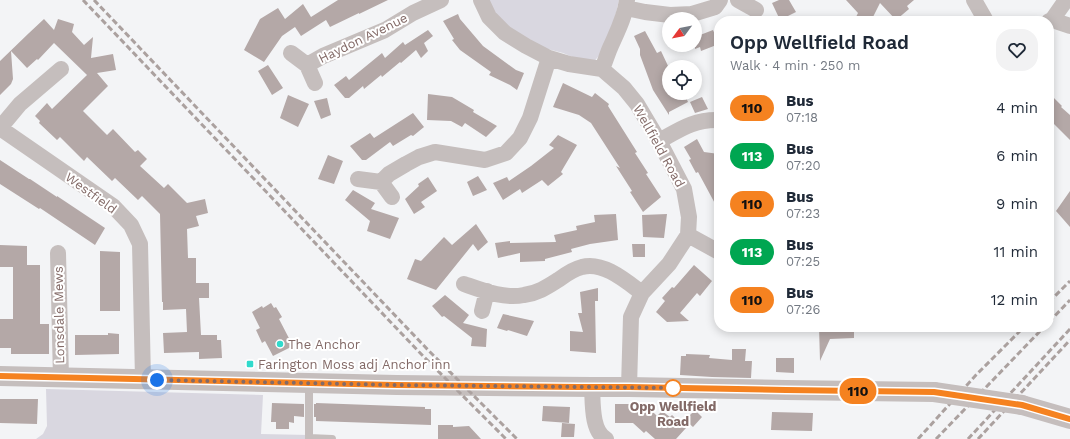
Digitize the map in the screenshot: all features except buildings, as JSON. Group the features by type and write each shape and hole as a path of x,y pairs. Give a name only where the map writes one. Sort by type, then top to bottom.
{"street":[{"name":"Haydon Avenue","path":"307,65 323,56 385,30 413,13 441,0"},
{"path":"481,0 489,17 505,33 526,46 549,58 569,64 602,69 627,4 645,12 670,15 692,14 715,7 720,0"},
{"path":"738,0 756,10"},
{"path":"974,0 983,16"},
{"path":"1054,16 1066,0"},
{"path":"1054,22 1070,26"},
{"name":"Haydon Avenue","path":"291,53 307,65 316,83"},
{"path":"381,182 389,174 406,164 419,157 435,152 485,160 506,153 520,138 530,118 549,58"},
{"path":"0,128 20,104 60,69"},
{"name":"Wellfield Road","path":"602,69 624,88 637,104 659,141 684,189 689,217 688,236"},
{"path":"659,141 692,123 714,120"},
{"name":"Westfield","path":"0,128 113,206 131,225 140,244 143,379"},
{"path":"358,179 381,182 392,197"},
{"path":"629,387 631,317 642,293 669,264 688,236 713,249"},
{"name":"Lonsdale Mews","path":"58,253 61,378"},
{"path":"464,284 487,292 513,297 542,291 570,272 583,266 594,266 614,272 642,293"},
{"path":"482,311 487,292"},
{"path":"0,376 309,383 934,392 1022,405 1070,419"},
{"path":"592,387 597,428 606,439"}],"lane":[{"path":"309,383 309,438 332,439"}],"shaded area":[{"path":"487,0 619,0 613,25 606,43 602,51 592,63 536,45 518,36 500,20"},
{"path":"46,389 263,395 261,434 309,435 308,439 36,439 43,434 47,426"}],"railway":[{"path":"83,0 423,356 506,439"},
{"path":"94,0 429,351 517,439"},
{"path":"1054,297 1070,281"},
{"path":"1054,317 1070,300"},
{"path":"968,439 1070,329"},
{"path":"918,439 976,375 1019,332"},
{"path":"936,439 1039,332"},
{"path":"978,439 1070,340"}],"bus line":[{"name":"110","path":"0,376 397,385 934,392 1022,405 1070,419"}],"place":[{"name":"The Anchor","path":"280,344"},
{"name":"Farington Moss adj Anchor inn","path":"250,364"},
{"name":"Opp Wellfield Road","path":"673,388"}],"route":[{"path":"157,380 397,385 676,388 673,388"}]}
